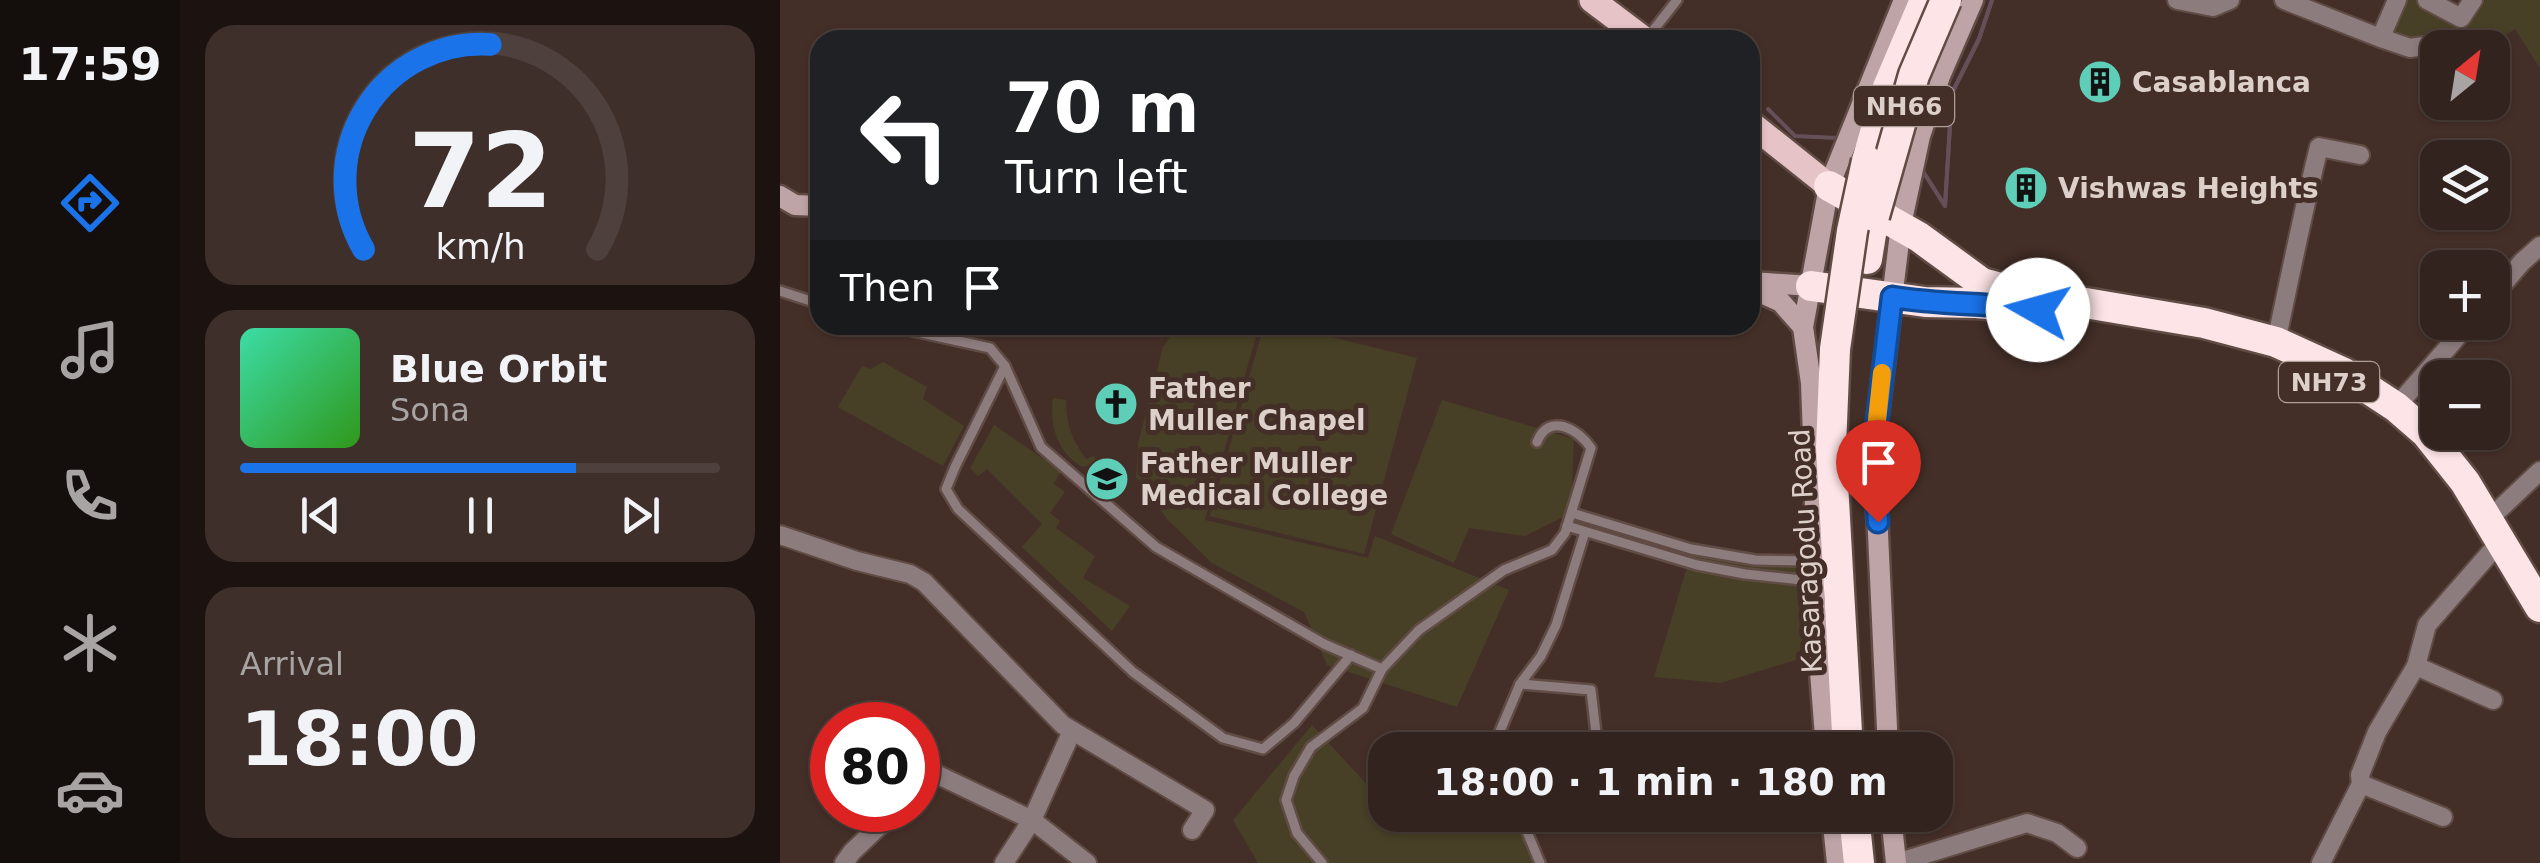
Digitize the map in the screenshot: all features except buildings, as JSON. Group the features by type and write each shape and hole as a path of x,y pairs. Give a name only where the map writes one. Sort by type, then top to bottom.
{"highway":[{"name":"NH66","path":"1843,354 1844,290 1867,161 1888,87 1925,0"},
{"name":"NH66","path":"1843,354 1874,216 1914,75 1946,0"},
{"name":"NH73","path":"1829,186 1901,225 1982,283 2164,315 2276,342 2344,374 2396,407 2426,433 2465,482 2538,599"},
{"name":"NH73","path":"1811,286 1925,302 2006,305 2201,338 2272,356 2337,386 2387,418 2416,444 2453,490 2540,634"},
{"name":"Kasaragodu Road","path":"1843,354 1831,447 1847,732"},
{"name":"Kasaragodu Road","path":"1843,354 1866,732"},
{"path":"1856,832 1859,863"},
{"path":"1876,832 1880,863"}],"main road":[{"path":"1592,0 1632,30"},
{"path":"1760,131 1829,186"}],"street":[{"path":"1825,732 1815,571 1811,383 1803,327 1829,186 1904,0"},
{"path":"1887,732 1874,446 1901,225 1920,136 1940,76 1973,0"},
{"path":"2177,0 2213,8 2230,0"},
{"path":"2284,0 2410,48 2420,47"},
{"path":"2384,39 2397,0"},
{"path":"2427,0 2461,18 2473,0"},
{"path":"2276,342 2320,147 2360,156"},
{"path":"780,196 795,205 810,206"},
{"path":"2510,276 2540,246"},
{"path":"1760,285 1811,286"},
{"path":"1760,290 1781,302 1803,327"},
{"path":"2396,407 2454,340"},
{"path":"2488,520 2540,470"},
{"path":"780,535 910,574 924,582 1063,725 1205,810 1192,830"},
{"path":"2321,863 2361,784 2360,775 2377,732 2416,666 2427,626 2490,553"},
{"path":"2416,666 2492,700"},
{"path":"1004,863 1032,820 1072,731"},
{"path":"940,776 1032,820 1087,863"},
{"path":"2361,784 2443,818"},
{"path":"1892,832 1896,863 2027,823 2057,832 2077,848"},
{"path":"844,863 873,832"},
{"path":"1834,832 1837,863"}],"lane":[{"path":"1653,30 1677,0"},
{"path":"780,291 810,301"},
{"path":"931,335 990,348 1005,366 1041,447 1156,547 1324,644 1382,668"},
{"path":"1005,366 946,489 958,509 1134,672 1223,738 1262,749 1294,723 1351,655"},
{"path":"1322,863 1297,833 1286,800 1294,776 1312,747 1364,708 1382,668 1419,630 1504,570 1552,550 1565,534 1591,448 1583,436 1552,426 1541,432 1537,442"},
{"path":"1572,513 1692,549 1815,571"},
{"path":"1567,526 1698,565 1745,574 1815,571"},
{"path":"1500,732 1520,684 1541,656 1556,625 1586,532"},
{"path":"1520,684 1591,690 1596,732"},
{"path":"1527,832 1540,863"}],"shaded area":[{"path":"2400,0 2417,0 2464,21 2481,0 2540,0 2539,67 2515,29 2510,32 2420,30 2420,44 2388,37"},
{"path":"1171,335 1256,335 1205,520 1368,558 1375,536 1509,590 1457,707 1327,665 1304,612 1212,563 1168,520 1136,477 1138,444 1163,347"},
{"path":"1261,335 1323,335 1417,358 1364,554 1210,516"},
{"path":"883,362 927,387 923,399 964,426 943,466 838,407 862,366 871,369"},
{"path":"1053,398 1066,400 1074,438 1086,459 1094,456 1096,463 1083,467 1061,447 1052,418"},
{"path":"1442,400 1574,439 1571,513 1525,536 1469,528 1454,563 1391,534"},
{"path":"994,425 1061,471 1054,484 1065,492 1050,513 1060,521 1056,528 1095,556 1083,578 1130,606 1112,631 1022,547 1042,524 987,469 978,476 970,468"},
{"path":"1691,554 1799,557 1806,657 1720,683 1654,677"},
{"path":"1312,725 1368,786 1368,832 1525,832 1537,863 1258,863 1233,820"}],"waterway":[{"path":"1920,167 1945,206 1952,93 1979,39 1992,0"},
{"path":"1921,168 1945,206 1952,93 1979,39 1992,0"},
{"path":"1768,109 1795,136 1838,138"}],"slow traffic":[{"path":"1874,448 1882,373"}],"place":[{"name":"Casablanca","path":"2100,82"},
{"name":"Vishwas Heights","path":"2026,188"},
{"name":"Father Muller Chapel","path":"1116,404"},
{"name":"Father Muller Medical College","path":"1107,479"}],"route":[{"path":"1878,522 1874,446 1892,297 2038,310"}]}
